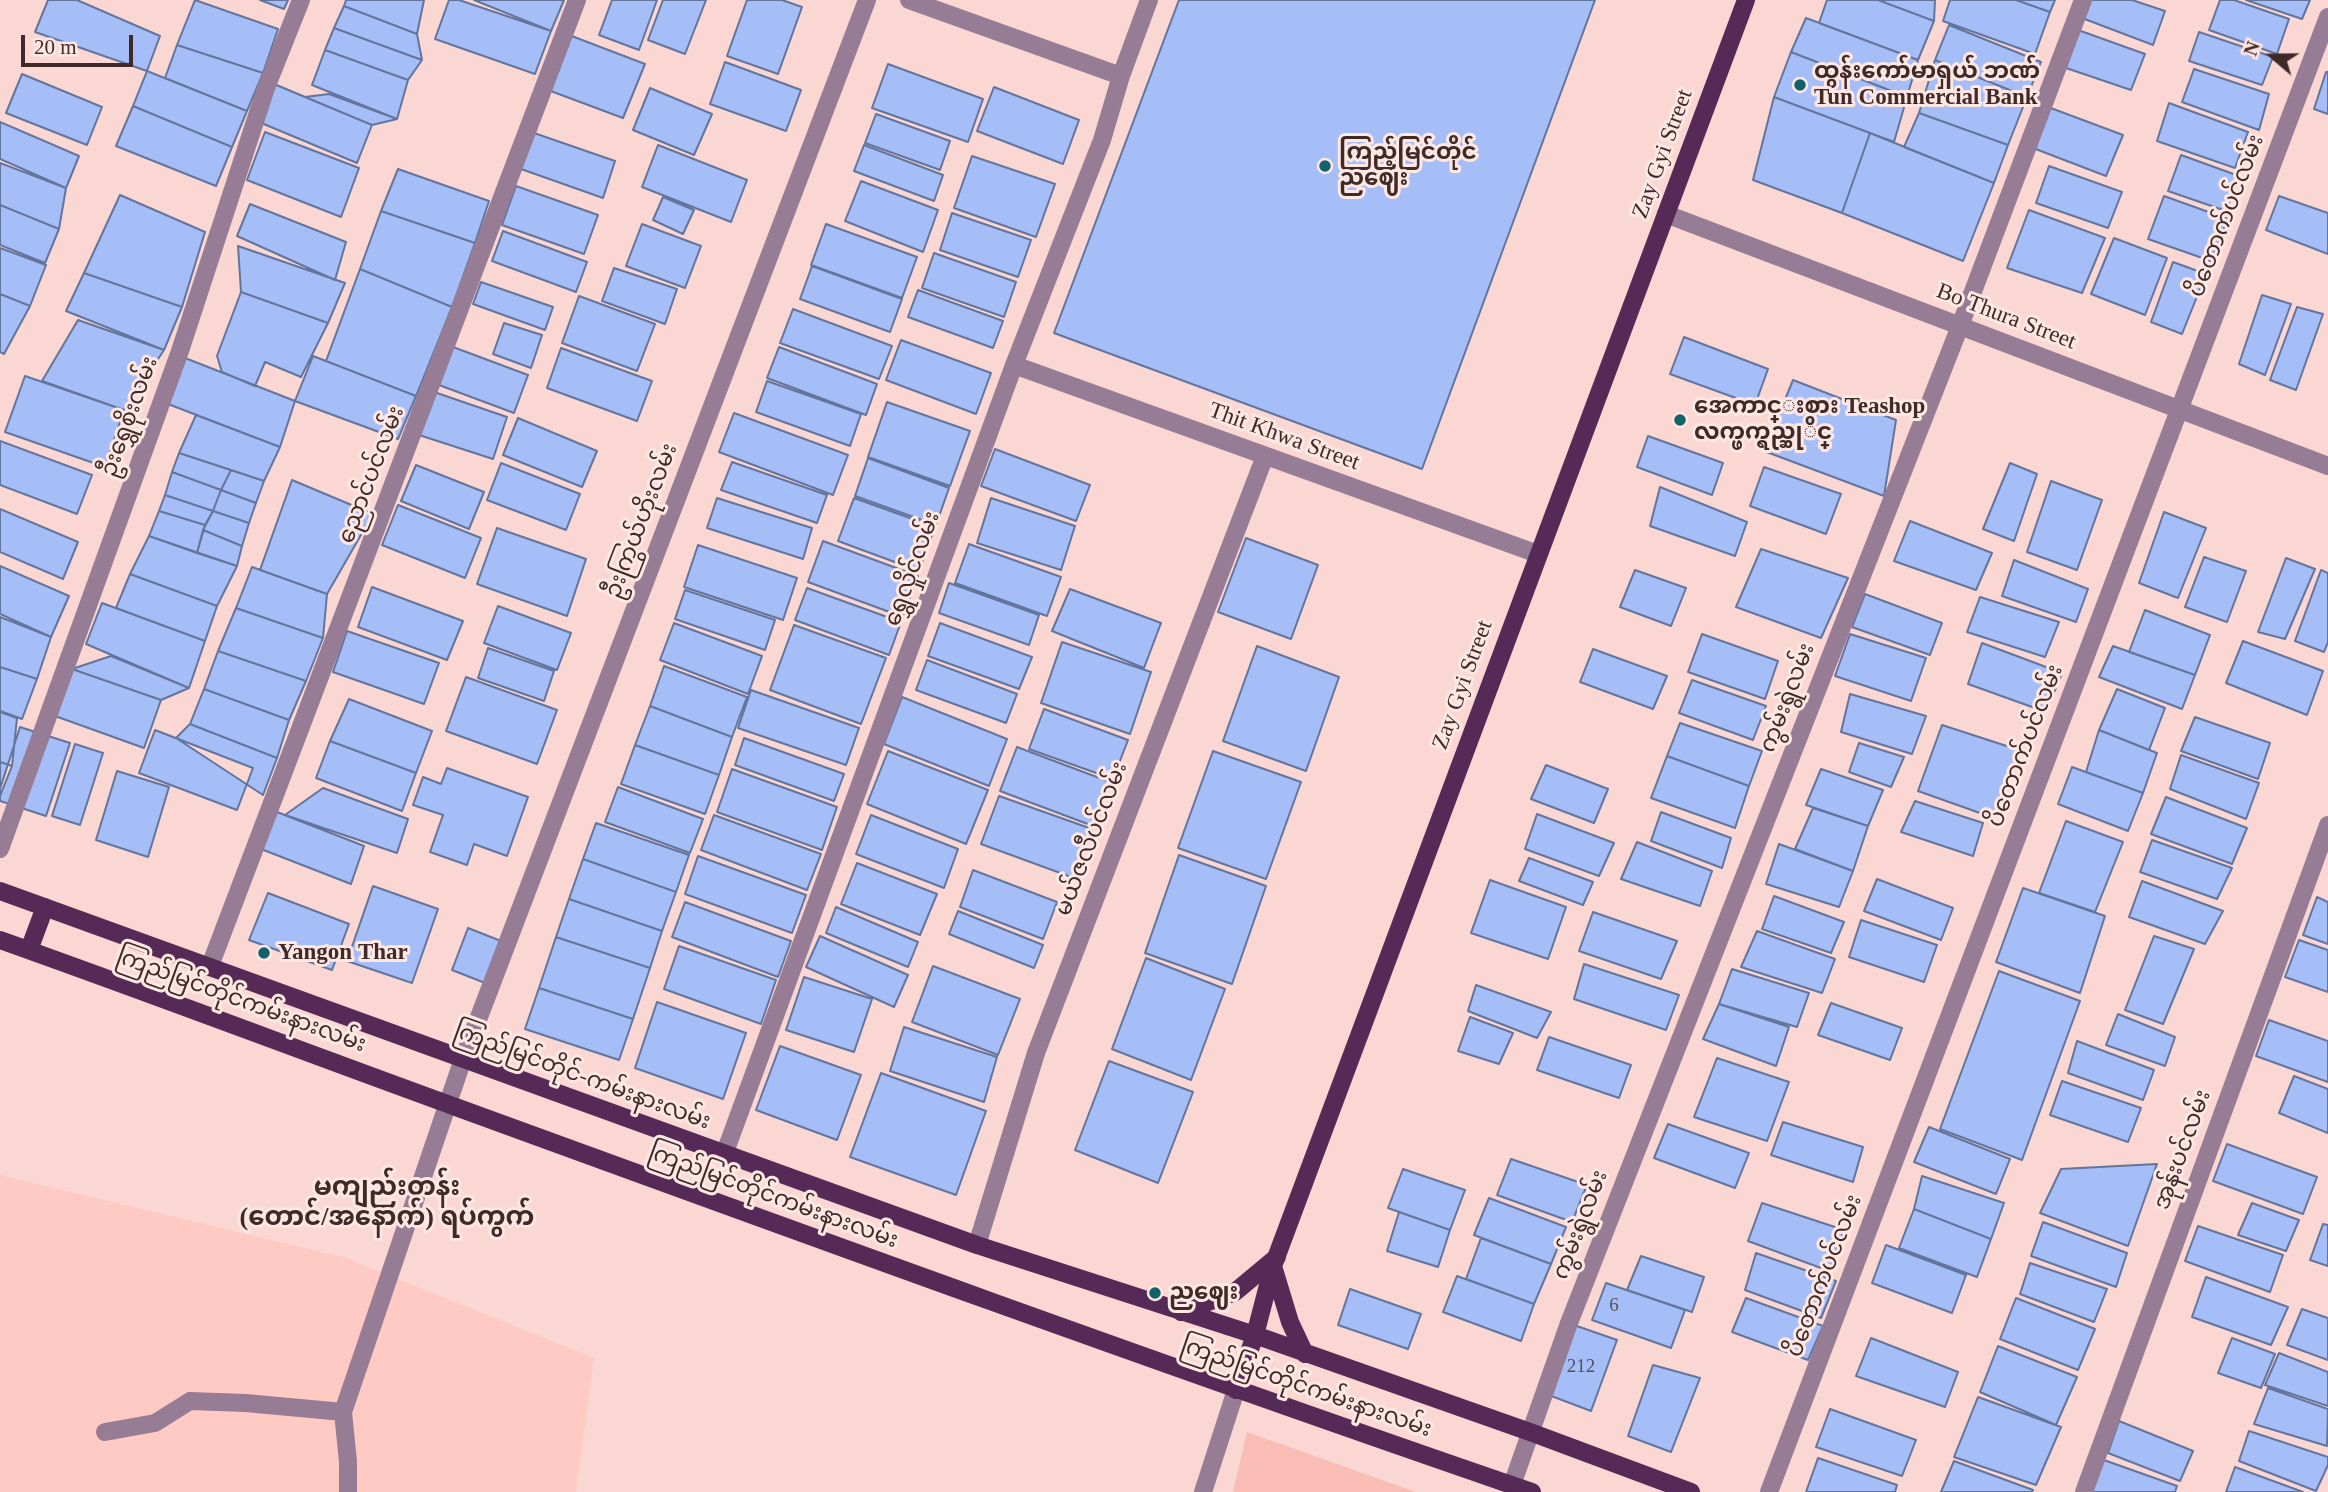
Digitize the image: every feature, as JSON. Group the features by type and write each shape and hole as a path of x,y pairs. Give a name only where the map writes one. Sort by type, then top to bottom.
{"main road":[{"name":"Zay Gyi Street","path":"1236,1390 1255,1335 1275,1262 1746,0"},
{"name":"ကြည်မြင်တိုင်-ကမ်းနားလမ်း","path":"0,891 724,1155 977,1245 1150,1302"},
{"path":"29,950 45,907"},
{"name":"ကြည်မြင်တိုင်ကမ်းနားလမ်း","path":"0,940 1236,1390 1532,1492"},
{"path":"1181,1312 1235,1292 1275,1262 1290,1322 1305,1354"},
{"name":"ကြည်မြင်တိုင်ကမ်းနားလမ်း","path":"1150,1302 1255,1335 1691,1492"}],"street":[{"name":"ဦးရွှေစိုးလမ်း","path":"0,849 180,351 267,88 301,0"},
{"name":"ညောင်ပင်လမ်း","path":"210,966 577,0"},
{"name":"ဦးကြွယ်ဟိုးလမ်း","path":"343,1412 463,1059 867,0"},
{"path":"909,0 1122,76"},
{"name":"ရွှေလှိုင်လမ်း","path":"724,1155 1014,365 1102,140 1149,0"},
{"name":"ကွမ်းရွဲလမ်း","path":"1512,1485 1569,1323 1960,326 2083,0"},
{"name":"ပိတောက်ပင်လမ်း","path":"1769,1492 2328,17"},
{"name":"Bo Thura Street","path":"1666,214 2328,466"},
{"name":"Thit Khwa Street","path":"1014,365 1538,554"},
{"name":"မယ်ဇလီပင်လမ်း","path":"977,1245 1036,1052 1265,456"},
{"name":"အုန်းပင်လမ်း","path":"2084,1492 2328,825"},
{"path":"1203,1492 1236,1390"},
{"path":"105,1432 155,1423 190,1401 343,1412 348,1492"}],"shaded area":[{"path":"0,1175 346,1258 594,1358 576,1492 0,1492"},
{"path":"1247,1432 1416,1492 1233,1492"}],"building":[{"path":"48,0 77,0 160,36 147,71 35,32"},
{"path":"195,0 278,29 263,73 177,45"},
{"path":"260,0 288,0 284,9"},
{"path":"346,0 424,0 417,34 344,6"},
{"path":"449,0 459,0 551,31 535,74 435,39"},
{"path":"474,0 564,0 551,31"},
{"path":"612,0 657,0 639,50 599,35"},
{"path":"663,0 706,0 685,54 648,40"},
{"path":"747,0 782,0 802,7 778,74 727,56"},
{"name":"ကြည့်မြင်တိုင် ညဈေး","path":"1179,0 1595,0 1422,469 1054,333"},
{"path":"1827,0 1878,0 1934,21 1918,60 1819,23"},
{"path":"1878,0 1935,0 1934,21"},
{"path":"1950,0 2016,0 2050,12 2035,54 1943,21"},
{"path":"2016,0 2055,0 2050,12"},
{"path":"2090,0 2132,0 2165,11 2153,45 2082,18"},
{"path":"2220,0 2234,0 2289,19 2277,54 2209,30"},
{"path":"2246,0 2310,0 2302,19"},
{"path":"344,6 417,34 422,60 334,28"},
{"path":"1806,18 1918,60 1907,97 1791,52"},
{"path":"1949,25 2041,62 2027,97 1935,60"},
{"path":"334,28 422,60 408,80 325,50"},
{"path":"2078,30 2145,54 2131,90 2066,68"},
{"path":"2199,32 2273,57 2262,85 2189,61"},
{"path":"569,35 645,64 623,118 548,90"},
{"path":"177,45 263,73 247,111 165,78"},
{"path":"325,50 408,80 397,119 312,85"},
{"path":"1791,52 1907,97 1894,142 1774,97"},
{"path":"1935,60 2027,97 2008,145 1919,113"},
{"path":"725,62 801,90 786,131 710,104"},
{"path":"888,64 983,99 968,142 872,108"},
{"path":"2194,69 2269,94 2259,130 2182,102"},
{"path":"147,71 247,111 232,147 133,106"},
{"path":"2328,72 2328,114 2314,109"},
{"path":"22,74 102,107 87,145 6,113"},
{"path":"274,84 372,125 357,163 259,122"},
{"path":"994,87 1079,120 1063,164 977,131"},
{"path":"650,88 712,114 694,155 633,130"},
{"path":"329,94 397,119 372,125 305,97"},
{"path":"1774,97 1870,133 1842,213 1753,180"},
{"path":"2169,103 2248,132 2235,168 2157,141"},
{"path":"133,106 232,147 216,186 116,146"},
{"path":"2048,107 2123,135 2106,176 2033,148"},
{"path":"1919,113 2008,145 1994,183 1904,147"},
{"path":"876,114 950,141 940,170 865,143"},
{"path":"0,122 79,156 66,188 0,159"},
{"path":"265,132 359,168 341,217 247,180"},
{"path":"534,133 615,161 603,198 521,169"},
{"path":"1870,133 1994,183 1963,261 1842,213"},
{"path":"658,145 747,180 731,222 642,187"},
{"path":"864,145 943,175 934,201 854,171"},
{"path":"2181,155 2239,176 2226,211 2168,191"},
{"path":"972,156 1055,184 1036,237 954,208"},
{"path":"0,163 66,188 59,229 0,205"},
{"path":"2049,166 2122,192 2108,228 2036,203"},
{"path":"398,169 489,201 475,243 381,211"},
{"path":"861,181 938,210 923,252 845,221"},
{"path":"516,186 598,215 584,254 502,225"},
{"path":"120,195 205,232 182,307 84,273"},
{"path":"2164,196 2228,219 2211,261 2148,239"},
{"path":"2279,196 2328,213 2328,254 2266,230"},
{"path":"663,197 694,210 683,234 653,220"},
{"path":"250,204 346,242 335,280 237,236"},
{"path":"0,205 59,229 45,263 0,245"},
{"path":"2029,210 2105,238 2082,293 2007,268"},
{"path":"381,211 475,243 452,307 360,269"},
{"path":"952,213 1031,240 1018,277 940,250"},
{"path":"642,224 701,246 685,288 626,266"},
{"path":"826,224 917,257 902,298 811,265"},
{"path":"503,231 587,262 576,292 492,261"},
{"path":"2114,238 2167,258 2145,315 2091,294"},
{"path":"238,246 345,283 328,323 241,292"},
{"path":"0,248 46,265 30,306 0,294"},
{"path":"934,253 1016,282 1004,317 922,288"},
{"path":"2173,262 2206,274 2182,334 2151,322"},
{"path":"812,266 902,299 890,332 800,299"},
{"path":"614,268 677,289 665,324 602,301"},
{"path":"360,269 452,307 416,396 326,361"},
{"path":"84,273 182,307 164,350 66,311"},
{"path":"481,282 553,307 545,330 473,304"},
{"path":"918,290 1003,321 993,348 908,317"},
{"path":"241,292 328,323 301,377 265,362 255,386 222,372 217,356"},
{"path":"0,294 30,306 4,354 0,352"},
{"path":"2262,295 2291,304 2265,375 2239,364"},
{"path":"579,296 655,324 637,371 562,343"},
{"path":"2297,307 2323,314 2296,390 2270,380"},
{"path":"793,309 892,346 879,379 780,343"},
{"path":"78,320 164,350 124,410 42,381"},
{"path":"504,323 542,335 531,368 493,354"},
{"path":"1684,337 1768,369 1755,405 1670,374"},
{"path":"901,340 991,373 976,414 886,380"},
{"path":"453,347 528,375 514,413 439,385"},
{"path":"779,347 877,384 866,415 767,378"},
{"path":"561,348 652,381 637,421 547,388"},
{"path":"313,356 416,396 398,439 295,401"},
{"path":"185,358 295,401 280,447 168,404"},
{"path":"25,376 124,410 105,467 5,432"},
{"path":"1793,380 1896,420 1884,496 1764,451"},
{"path":"767,381 861,414 850,446 756,412"},
{"path":"434,392 507,417 493,459 419,435"},
{"path":"887,402 970,431 950,486 868,457"},
{"path":"734,413 848,455 833,495 719,452"},
{"path":"196,415 280,447 264,481 179,453"},
{"path":"518,418 597,451 582,487 503,455"},
{"path":"1648,436 1723,463 1712,495 1637,467"},
{"path":"0,441 92,475 77,514 0,485"},
{"path":"995,449 1090,485 1076,521 981,486"},
{"path":"179,453 231,470 221,490 172,472"},
{"path":"868,458 949,488 936,525 855,496"},
{"path":"732,462 827,495 817,523 721,490"},
{"path":"501,463 580,494 566,530 487,500"},
{"path":"2010,463 2037,474 2014,541 1983,529"},
{"path":"416,465 484,492 469,529 401,501"},
{"path":"1764,467 1841,494 1826,534 1750,506"},
{"path":"231,470 264,481 256,503 221,490"},
{"path":"172,472 221,490 213,511 165,495"},
{"path":"292,480 373,514 327,594 260,570"},
{"path":"2051,481 2102,500 2077,570 2027,552"},
{"path":"1660,487 1747,522 1735,556 1650,526"},
{"path":"221,490 256,503 249,523 213,511"},
{"path":"165,495 213,511 205,525 159,511"},
{"path":"717,498 812,528 803,559 707,528"},
{"path":"854,498 935,527 919,571 838,541"},
{"path":"991,498 1075,526 1061,570 977,543"},
{"path":"398,505 481,538 465,578 382,545"},
{"path":"0,509 78,542 63,579 0,552"},
{"path":"159,511 205,525 197,553 149,536"},
{"path":"213,511 249,523 242,546 203,530"},
{"path":"2164,512 2206,528 2178,598 2139,583"},
{"path":"1910,521 1992,553 1976,590 1894,561"},
{"path":"497,528 586,559 567,616 477,584"},
{"path":"203,530 242,546 237,566 197,553"},
{"path":"149,536 237,566 217,606 130,574"},
{"path":"1246,538 1318,565 1291,639 1218,612"},
{"path":"823,541 918,576 903,617 808,582"},
{"path":"969,544 1061,577 1047,616 955,583"},
{"path":"698,545 797,578 783,620 684,587"},
{"path":"1761,549 1848,578 1821,638 1736,607"},
{"path":"2204,557 2246,571 2227,622 2185,607"},
{"path":"2286,558 2315,569 2285,639 2258,632"},
{"path":"2014,560 2088,589 2076,622 2002,596"},
{"path":"0,566 69,596 51,637 0,614"},
{"path":"252,567 327,594 323,638 236,608"},
{"path":"1635,570 1686,588 1671,626 1620,607"},
{"path":"2321,570 2328,573 2328,642 2324,652 2295,641"},
{"path":"130,574 217,606 205,641 116,608"},
{"path":"949,583 1039,615 1029,645 939,613"},
{"path":"372,587 463,621 447,660 358,627"},
{"path":"807,588 901,622 889,655 795,620"},
{"path":"1070,589 1161,623 1144,668 1052,631"},
{"path":"685,590 775,620 765,650 675,619"},
{"path":"1865,594 1942,623 1930,655 1852,627"},
{"path":"1980,597 2059,622 2045,657 1967,632"},
{"path":"102,603 205,641 189,688 86,644"},
{"path":"498,606 571,633 557,670 484,643"},
{"path":"236,608 323,638 306,681 218,651"},
{"path":"2145,610 2210,635 2195,675 2129,652"},
{"path":"0,617 51,637 37,679 0,667"},
{"path":"674,623 762,656 748,694 660,660"},
{"path":"940,623 1032,657 1019,689 928,656"},
{"path":"794,625 886,658 861,724 770,690"},
{"path":"347,631 439,663 424,704 333,672"},
{"path":"1702,634 1778,661 1765,699 1688,672"},
{"path":"1850,634 1926,658 1911,701 1835,676"},
{"path":"2243,641 2323,671 2307,715 2226,683"},
{"path":"1062,642 1151,672 1130,734 1041,703"},
{"path":"1982,643 2062,673 2046,712 1968,684"},
{"path":"1257,646 1339,677 1306,771 1223,741"},
{"path":"2113,646 2195,675 2182,709 2099,677"},
{"path":"488,648 554,671 544,701 478,678"},
{"path":"1593,649 1667,676 1653,709 1580,682"},
{"path":"218,651 306,681 289,720 204,689"},
{"path":"111,656 189,688 161,700 72,669"},
{"path":"927,660 1017,694 1006,723 916,690"},
{"path":"664,666 747,697 732,737 650,706"},
{"path":"0,667 37,679 22,719 0,711"},
{"path":"72,669 161,700 144,748 55,716"},
{"path":"466,677 557,710 537,764 446,731"},
{"path":"1692,680 1766,706 1753,740 1679,713"},
{"path":"204,689 289,720 277,758 190,724"},
{"path":"2117,689 2165,708 2149,750 2099,730"},
{"path":"751,690 859,728 846,765 738,728"},
{"path":"1850,694 1926,716 1912,754 1841,732"},
{"path":"902,697 1007,739 989,786 884,744"},
{"path":"349,699 432,731 416,773 330,741"},
{"path":"650,706 732,737 719,775 635,745"},
{"path":"1044,709 1128,740 1113,779 1029,749"},
{"path":"0,712 17,718 12,766 0,762"},
{"path":"2195,717 2270,743 2258,779 2181,751"},
{"path":"1680,723 1762,751 1749,786 1667,756"},
{"path":"190,724 277,758 263,795 176,738"},
{"path":"1942,725 2019,750 1994,818 1918,791"},
{"path":"20,727 70,743 46,816 0,801 0,789"},
{"path":"155,730 253,768 237,810 139,773"},
{"path":"2099,730 2157,753 2143,793 2086,772"},
{"path":"744,738 844,774 834,801 735,765"},
{"path":"330,741 416,773 402,811 316,778"},
{"path":"1859,743 1904,757 1891,787 1849,772"},
{"path":"75,744 103,753 80,825 52,816"},
{"path":"635,745 719,775 705,814 621,784"},
{"path":"1017,747 1110,782 1093,826 1000,791"},
{"path":"888,751 988,790 966,844 867,804"},
{"path":"1213,751 1301,782 1266,879 1178,848"},
{"path":"2181,755 2259,783 2246,819 2170,789"},
{"path":"1667,756 1749,786 1735,828 1651,798"},
{"path":"0,762 12,766 0,796"},
{"path":"1546,765 1608,789 1594,823 1531,799"},
{"path":"2072,767 2143,793 2128,831 2058,804"},
{"path":"447,768 528,797 507,856 474,844 467,865 430,852 443,815 413,805 423,777 441,784"},
{"path":"732,769 837,807 822,850 717,812"},
{"path":"1821,769 1883,790 1868,826 1806,805"},
{"path":"117,771 169,787 148,857 96,840"},
{"path":"618,787 703,819 690,853 605,822"},
{"path":"323,788 408,819 397,853 285,815"},
{"path":"999,796 1092,829 1074,878 981,844"},
{"path":"2166,797 2247,828 2232,864 2151,834"},
{"path":"1915,801 1983,823 1973,856 1901,832"},
{"path":"1813,808 1868,826 1853,871 1795,849"},
{"path":"277,812 364,846 351,884 261,849"},
{"path":"1661,812 1731,838 1722,868 1651,841"},
{"path":"1537,814 1614,843 1599,876 1525,849"},
{"path":"714,815 821,854 807,890 701,850"},
{"path":"871,815 958,849 944,888 856,854"},
{"path":"2066,821 2123,842 2095,912 2039,893"},
{"path":"596,823 689,855 676,892 583,859"},
{"path":"2152,840 2232,868 2217,899 2140,872"},
{"path":"1637,842 1712,871 1700,906 1621,879"},
{"path":"1779,844 1853,871 1839,907 1766,884"},
{"path":"1179,855 1266,886 1232,984 1145,953"},
{"path":"698,856 806,895 792,933 685,894"},
{"path":"1529,858 1593,882 1583,905 1519,881"},
{"path":"583,859 676,892 662,931 569,899"},
{"path":"857,863 937,894 920,935 841,904"},
{"path":"973,870 1057,902 1043,939 960,907"},
{"path":"1877,879 1953,908 1941,940 1864,911"},
{"path":"1490,880 1566,907 1548,959 1471,933"},
{"path":"2142,881 2223,911 2205,944 2129,917"},
{"path":"373,886 438,909 412,983 347,961"},
{"path":"2023,888 2105,916 2080,993 1996,962"},
{"path":"268,893 349,924 332,970 249,940"},
{"path":"1774,896 1844,922 1831,953 1762,929"},
{"path":"2317,897 2328,902 2328,944 2303,935"},
{"path":"569,899 662,931 650,968 556,937"},
{"path":"685,902 791,941 778,977 672,937"},
{"path":"836,907 918,942 908,967 826,933"},
{"path":"958,911 1043,945 1034,968 949,934"},
{"path":"1593,912 1677,941 1661,979 1579,951"},
{"path":"1861,920 1937,945 1924,982 1849,957"},
{"path":"468,928 501,941 485,983 452,970"},
{"path":"1757,931 1835,959 1822,993 1741,967"},
{"path":"820,936 908,975 894,1007 806,967"},
{"path":"2154,936 2194,949 2163,1024 2125,1010"},
{"path":"556,937 650,968 633,1019 539,988"},
{"path":"2299,940 2328,950 2328,992 2285,977"},
{"path":"679,946 776,980 761,1024 664,989"},
{"path":"1146,958 1225,989 1191,1080 1112,1049"},
{"path":"1584,964 1679,995 1666,1030 1574,999"},
{"path":"933,966 1020,999 998,1055 912,1022"},
{"path":"1732,969 1809,993 1797,1027 1719,1004"},
{"path":"1999,971 2080,1001 2022,1160 1940,1129"},
{"path":"804,977 872,999 854,1052 786,1030"},
{"path":"1476,985 1551,1012 1537,1038 1468,1011"},
{"path":"539,988 633,1019 619,1060 525,1029"},
{"path":"657,1002 746,1033 723,1099 635,1068"},
{"path":"1831,1003 1902,1028 1890,1060 1818,1035"},
{"path":"1719,1004 1789,1027 1776,1066 1703,1039"},
{"path":"2118,1014 2175,1037 2165,1066 2106,1045"},
{"path":"1470,1017 1513,1033 1499,1064 1458,1051"},
{"path":"2269,1020 2328,1041 2328,1082 2256,1056"},
{"path":"904,1027 997,1057 984,1102 890,1071"},
{"path":"1549,1037 1631,1065 1619,1098 1537,1070"},
{"path":"2077,1041 2154,1070 2143,1100 2068,1073"},
{"path":"780,1046 861,1075 837,1140 756,1110"},
{"path":"1717,1058 1789,1082 1767,1141 1694,1117"},
{"path":"1109,1061 1193,1092 1158,1183 1075,1150"},
{"path":"881,1073 986,1111 956,1195 850,1157"},
{"path":"2294,1076 2328,1089 2328,1133 2279,1113"},
{"path":"2062,1081 2141,1108 2128,1142 2050,1115"},
{"path":"1783,1122 1863,1147 1853,1182 1771,1155"},
{"path":"1668,1124 1749,1153 1735,1188 1654,1158"},
{"path":"1929,1127 2010,1159 1996,1194 1914,1162"},
{"path":"2227,1144 2317,1177 2303,1214 2213,1181"},
{"path":"1511,1159 1587,1185 1572,1222 1497,1195"},
{"path":"2157,1164 2128,1246 2040,1213 2061,1169"},
{"path":"1403,1169 1465,1190 1450,1230 1388,1208"},
{"path":"1922,1176 2004,1203 1991,1239 1914,1209"},
{"path":"1489,1198 1566,1227 1551,1264 1474,1235"},
{"path":"1762,1203 1844,1230 1829,1271 1748,1241"},
{"path":"2252,1203 2299,1220 2286,1251 2238,1235"},
{"path":"1914,1209 1991,1239 1977,1277 1899,1248"},
{"path":"1399,1212 1450,1230 1438,1267 1387,1251"},
{"path":"2043,1222 2127,1253 2116,1287 2031,1256"},
{"path":"2323,1224 2328,1225 2328,1266 2310,1260"},
{"path":"2198,1226 2283,1255 2270,1292 2185,1261"},
{"path":"1481,1238 1551,1264 1534,1304 1466,1279"},
{"path":"1886,1245 1966,1275 1952,1313 1872,1283"},
{"path":"1756,1253 1836,1281 1821,1318 1745,1290"},
{"path":"1641,1256 1704,1277 1692,1312 1627,1290"},
{"path":"2030,1263 2107,1289 2094,1322 2020,1294"},
{"path":"1457,1276 1534,1304 1521,1341 1443,1312"},
{"path":"2206,1277 2288,1307 2271,1345 2192,1317"},
{"path":"1606,1283 1685,1310 1671,1348 1592,1320"},
{"path":"1350,1289 1421,1314 1408,1349 1338,1325"},
{"path":"1746,1298 1823,1326 1808,1360 1732,1332"},
{"path":"2016,1298 2095,1329 2078,1370 2000,1339"},
{"path":"2302,1309 2328,1318 2328,1360 2287,1345"},
{"path":"1571,1324 1617,1340 1591,1411 1546,1394"},
{"path":"1871,1338 1958,1372 1945,1407 1856,1376"},
{"path":"2232,1338 2275,1354 2261,1388 2218,1373"},
{"path":"1998,1346 2077,1377 2056,1425 1980,1392"},
{"path":"2279,1353 2328,1372 2328,1406 2265,1385"},
{"path":"1653,1365 1700,1378 1671,1452 1628,1436"},
{"path":"2268,1388 2328,1409 2327,1446 2254,1424"},
{"path":"1978,1397 2061,1427 2036,1485 1954,1457"},
{"path":"1830,1409 1916,1440 1902,1476 1816,1447"},
{"path":"2119,1421 2193,1451 2180,1481 2108,1453"},
{"path":"2249,1431 2328,1457 2328,1465 2316,1491 2239,1461"},
{"path":"1818,1458 1897,1485 1895,1492 1806,1492"},
{"path":"2101,1459 2177,1486 2175,1492 2089,1492"},
{"path":"1954,1461 2033,1490 1941,1492"},
{"path":"2235,1467 2303,1492 2226,1492"}],"place":[{"name":"ထွန်းကော်မာရှယ် ဘဏ် Tun Commercial Bank","path":"1800,85"},
{"name":"ကြည့်မြင်တိုင် ညဈေး","path":"1325,166"},
{"name":"အေကာင္းစား Teashop လက္ဖက္ရည္ဆုိင္","path":"1680,420"},
{"name":"Yangon Thar","path":"264,953"},
{"name":"ညဈေး","path":"1155,1293"}],"district":[{"name":"မကျည်းတန်း (တောင်/အနောက်) ရပ်ကွက်","path":"387,1203"}]}
